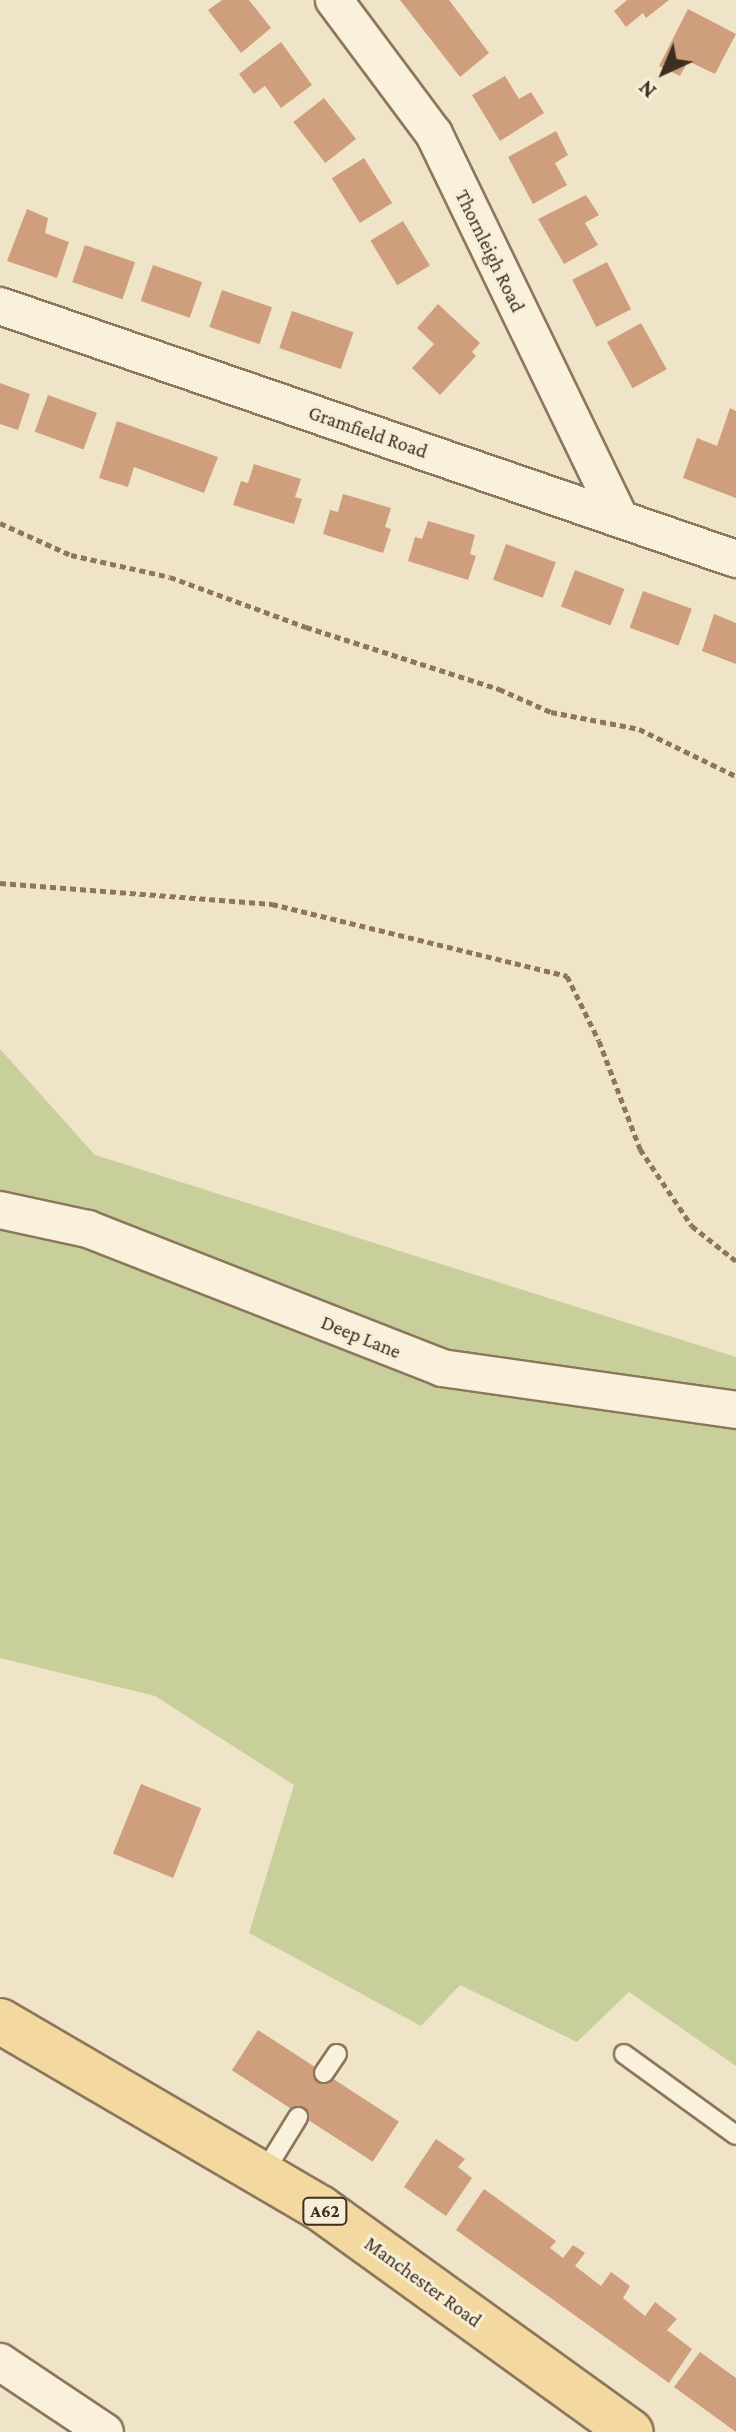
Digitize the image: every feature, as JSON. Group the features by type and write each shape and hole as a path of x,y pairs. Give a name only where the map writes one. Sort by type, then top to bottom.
{"main road":[{"name":"Manchester Road","path":"0,2021 320,2208 631,2432"}],"street":[{"name":"Thornleigh Road","path":"334,0 434,134 619,517"},
{"name":"Gramfield Road","path":"0,306 736,559"},
{"name":"Deep Lane","path":"0,1210 88,1229 442,1368 736,1410"},
{"path":"0,2362 105,2432"}],"lane":[{"path":"324,2073 337,2054"},
{"path":"624,2054 736,2135"},
{"path":"263,2174 298,2117"}],"path":[{"path":"0,523 71,555 170,577 306,627 499,689 551,712 639,729 736,776"},
{"path":"0,883 272,904 567,976 599,1041 640,1149 692,1226 736,1261"}],"green space":[{"path":"0,1049 95,1155 736,1357 736,2066 629,1992 577,2042 460,1985 421,2026 249,1933 294,1785 155,1696 0,1658"}],"building":[{"path":"222,0 249,0 271,28 241,53 208,10"},
{"path":"400,0 449,0 489,53 460,77"},
{"path":"627,0 669,0 646,18 643,13 626,27 614,11"},
{"path":"688,9 736,34 715,74 688,61 680,76 659,66"},
{"path":"281,42 312,85 281,108 265,86 254,94 239,74"},
{"path":"505,76 519,99 531,92 544,113 500,141 472,95"},
{"path":"324,98 356,139 325,163 293,122"},
{"path":"556,131 568,155 555,163 567,185 533,204 508,157"},
{"path":"364,158 392,203 360,223 332,178"},
{"path":"586,195 599,215 585,223 598,245 564,264 538,219"},
{"path":"27,209 48,218 45,233 69,242 57,278 7,261"},
{"path":"403,221 430,266 397,285 370,241"},
{"path":"85,245 135,262 122,299 72,282"},
{"path":"607,262 631,309 596,327 572,280"},
{"path":"153,265 202,282 190,318 141,301"},
{"path":"222,290 272,307 259,344 209,327"},
{"path":"438,304 480,343 472,352 476,356 440,395 412,368 434,344 417,328"},
{"path":"292,311 353,332 341,369 279,348"},
{"path":"641,323 667,369 633,388 607,342"},
{"path":"0,383 30,394 18,430 0,424"},
{"path":"48,395 97,413 84,449 35,432"},
{"path":"730,408 736,411 736,498 683,478 697,438 717,446"},
{"path":"117,421 218,457 204,493 134,467 128,487 99,478"},
{"path":"254,464 301,479 295,497 302,499 294,524 233,505 241,481 248,483"},
{"path":"343,494 391,508 385,527 391,529 383,553 323,534 330,510 338,512"},
{"path":"428,521 475,535 470,554 476,556 468,580 408,561 415,537 422,539"},
{"path":"506,544 556,562 543,598 493,580"},
{"path":"575,570 624,589 611,625 561,606"},
{"path":"643,591 692,609 679,645 630,628"},
{"path":"714,614 736,623 736,664 702,651"},
{"path":"141,1784 201,1808 173,1878 113,1854"},
{"path":"258,2030 399,2121 373,2162 232,2070"},
{"path":"436,2139 465,2159 458,2167 472,2178 446,2216 404,2187"},
{"path":"484,2189 556,2241 550,2248 563,2258 573,2245 585,2253 575,2266 601,2286 611,2272 630,2286 623,2298 645,2316 655,2302 677,2319 667,2330 692,2349 669,2383 456,2230"},
{"path":"700,2352 736,2378 736,2432 674,2387"}]}
